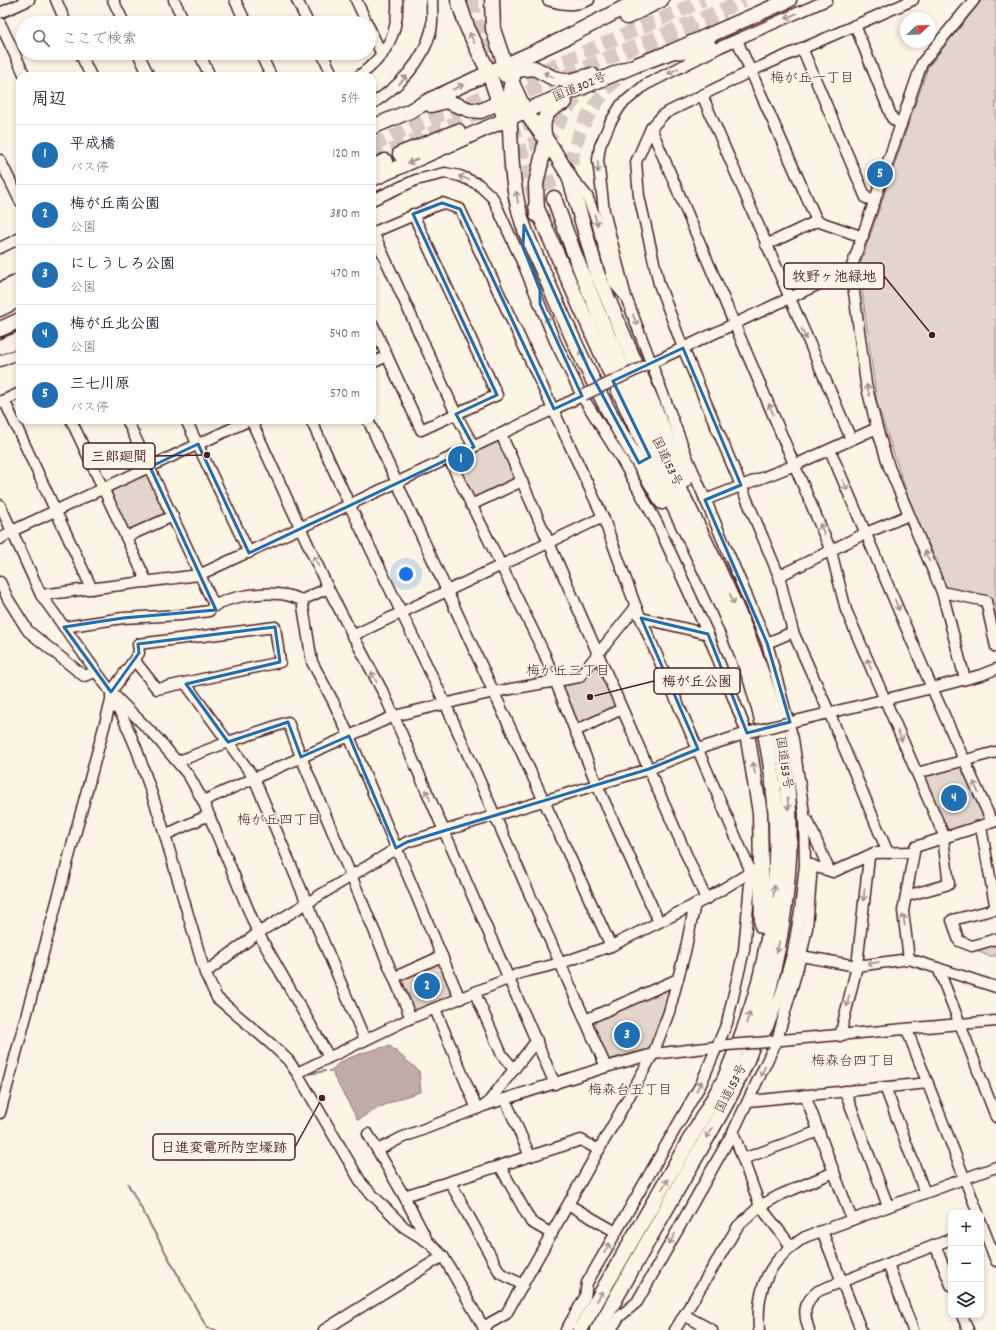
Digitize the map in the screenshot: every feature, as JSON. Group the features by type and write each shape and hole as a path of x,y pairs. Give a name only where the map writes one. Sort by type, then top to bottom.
{"highway":[{"path":"458,0 467,27 489,73 505,101 525,112"},
{"path":"492,0 493,29 511,69 525,112 569,176 597,273 706,529 716,563"},
{"path":"639,0 565,38 511,69 500,122 510,143 516,194 524,225 535,256 614,422 685,544 705,572"},
{"path":"565,38 617,22 661,0"},
{"path":"692,43 736,14 767,0"},
{"name":"国道302号","path":"376,177 500,122 636,65 669,53 789,0"},
{"path":"376,125 408,112 434,98 489,73 511,69 534,68 554,78 570,81 640,58 669,53"},
{"path":"636,65 621,77 550,110 542,128 545,141 536,184 536,206 542,241 576,320 656,492"},
{"path":"408,112 446,101 470,110 481,111 505,101"},
{"path":"400,154 474,125 500,122"},
{"path":"376,165 386,160"},
{"name":"国道153号","path":"554,198 572,251 608,338 716,563 750,642 775,718 782,752 788,801 790,865 785,915 768,995 744,1067 719,1116 598,1330"},
{"path":"570,200 575,229 592,285 650,418 658,444"},
{"name":"国道153号","path":"536,206 582,313 705,572 720,600 742,655 765,730 774,782 777,827 777,871 764,960 742,1035 724,1080 578,1326"},
{"path":"0,297 16,289"},
{"path":"0,309 16,301"},
{"path":"0,317 16,310"},
{"path":"0,329 16,322"},
{"path":"0,334 16,328"},
{"path":"0,347 16,340"},
{"path":"749,733 760,813 764,960"}],"street":[{"path":"0,13 29,0"},
{"path":"56,0 63,16"},
{"path":"114,0 121,16"},
{"path":"174,0 182,16"},
{"path":"235,0 243,16"},
{"path":"297,0 305,16"},
{"path":"356,0 364,16"},
{"path":"364,72 372,66 390,45 398,8 397,0"},
{"path":"376,101 404,80 420,57 431,30 432,0"},
{"path":"548,0 560,4 580,4 589,0"},
{"path":"611,1330 619,1317 637,1302 749,1101 773,1041 801,956 807,928 808,864 804,817 788,722 767,643 705,500 649,364 626,297 604,211 598,173 600,146 610,123 621,105 632,94 645,85 720,47 827,0"},
{"path":"888,853 829,712 793,632 779,576 683,348 659,284 638,196 636,162 651,128 664,114 751,71 913,0"},
{"path":"965,679 942,592 889,467 877,428 866,384 851,269 922,63 974,0"},
{"path":"0,23 16,57"},
{"path":"855,25 892,118 901,125"},
{"path":"737,40 817,221"},
{"path":"376,42 382,55"},
{"path":"669,53 691,54 712,45 720,47"},
{"path":"802,48 866,198 875,201"},
{"path":"17,60 23,72"},
{"path":"83,60 89,72"},
{"path":"141,60 147,72"},
{"path":"202,60 208,72"},
{"path":"263,60 269,72"},
{"path":"325,60 331,72"},
{"path":"702,95 788,299 851,439"},
{"path":"651,128 831,550 846,610 944,839 950,884 906,896"},
{"path":"0,160 16,193"},
{"path":"376,198 416,180 445,173 460,176 478,184 493,198 540,304 583,395 622,460 657,524 708,634 749,733"},
{"path":"569,176 587,196 596,219 614,283 626,297"},
{"path":"376,231 442,203 460,208 603,517 636,607 751,872 744,950 722,1046 587,1283 578,1326 566,1330"},
{"path":"376,333 421,430 498,395 413,214"},
{"path":"766,245 817,221 862,237"},
{"path":"524,225 523,247 540,290 540,304"},
{"path":"376,239 456,414 474,447"},
{"path":"0,248 16,240"},
{"path":"41,594 199,575 397,484 851,269"},
{"path":"0,288 16,281"},
{"path":"0,361 16,354"},
{"path":"376,361 387,356"},
{"path":"16,395 2,401 57,510 92,589"},
{"path":"73,424 147,582"},
{"path":"129,424 214,605"},
{"path":"188,424 249,553"},
{"path":"0,539 12,531 241,424"},
{"path":"252,424 328,588 394,716 510,978 555,1084"},
{"path":"313,424 350,506 446,705 606,1067"},
{"path":"370,424 611,946"},
{"path":"705,500 795,465 877,428"},
{"path":"501,434 706,899"},
{"path":"830,450 932,688 994,822 915,847 903,911 909,959"},
{"path":"449,459 556,681 597,785 659,922"},
{"path":"471,505 522,481"},
{"path":"0,505 41,594 96,672 122,715 166,835 205,973 217,998 288,1060 362,1184 404,1227 428,1242 443,1256 484,1328 506,1314 570,1205 653,1054 669,1012 695,904"},
{"path":"779,576 866,533 909,515"},
{"path":"126,537 173,516"},
{"path":"352,636 603,517"},
{"path":"0,582 8,599 28,631 84,676 96,672"},
{"path":"64,627 123,618 209,611 214,605 230,599 276,593 302,600 328,588"},
{"path":"942,592 986,601 996,647"},
{"path":"302,600 312,662 334,702 349,736 460,999"},
{"path":"203,801 394,716 446,705 494,692 578,677 636,607"},
{"path":"641,618 708,634"},
{"path":"0,1113 112,697 139,653 138,644 275,627 280,662 186,684 157,689 135,661"},
{"path":"767,643 793,632"},
{"path":"205,973 258,933 407,842 649,769 698,749 749,733 788,722 932,688 996,669"},
{"path":"186,684 254,778 365,1040"},
{"path":"112,697 178,761 203,801 258,933 329,1057"},
{"path":"576,731 622,709"},
{"path":"178,761 288,722 301,757 411,1018"},
{"path":"917,773 996,752"},
{"path":"166,835 209,815"},
{"path":"804,817 808,820 829,870"},
{"path":"981,827 992,869 996,909 952,920 959,941 972,946 996,939"},
{"path":"808,864 833,872 869,857 874,853 913,852"},
{"path":"840,1036 857,966 869,857"},
{"path":"744,1067 768,1027 780,997 793,951 808,864"},
{"path":"297,1073 411,1018 475,993 520,973 561,963 611,946 706,899 751,872"},
{"path":"395,977 442,956"},
{"path":"801,956 857,966 909,959 996,988"},
{"path":"938,968 996,1117"},
{"path":"585,1020 678,979"},
{"path":"475,993 502,1055 513,1068"},
{"path":"435,1009 481,1107"},
{"path":"378,1150 401,1138 481,1107 606,1067 653,1054 773,1041 996,1021"},
{"path":"907,1030 977,1210"},
{"path":"481,1107 537,1040"},
{"path":"749,1101 928,1083"},
{"path":"885,1087 925,1193"},
{"path":"845,1091 888,1206"},
{"path":"806,1096 852,1220"},
{"path":"504,1099 530,1156"},
{"path":"743,1159 819,1131"},
{"path":"733,1132 760,1206 791,1246"},
{"path":"368,1134 404,1196 428,1242"},
{"path":"404,1196 581,1140 599,1150"},
{"path":"500,1166 530,1222 552,1234"},
{"path":"759,1330 758,1308 763,1285 774,1264 791,1246 805,1237 996,1166"},
{"path":"675,1330 738,1226 760,1206 780,1195 834,1172"},
{"path":"450,1182 500,1273 523,1285"},
{"path":"570,1205 616,1232"},
{"path":"822,1231 860,1330"},
{"path":"984,1231 996,1261"},
{"path":"809,1330 805,1310 809,1299 818,1291 948,1240"},
{"path":"936,1246 950,1282"},
{"path":"324,1330 443,1256"},
{"path":"888,1264 913,1330"},
{"path":"684,1315 712,1330"},
{"path":"963,1318 968,1330"}],"highlighted area":[{"path":"442,203 460,209 554,409 582,396 540,304 540,290 523,247 524,225 590,372 639,463 650,457 613,381 683,348 741,485 705,500 767,643 790,722 747,733 708,634 641,618 698,749 649,769 407,842 396,848 349,736 301,757 288,722 228,742 186,684 280,662 275,627 138,644 139,653 111,692 64,627 123,618 216,610 150,467 198,444 249,553 474,447 456,414 497,395 413,214"}],"shaded area":[{"path":"982,0 996,0 996,635 988,599 945,588 934,565 938,563 913,512 877,403 859,268 928,67"},
{"path":"501,438 520,480 475,501 456,459"},
{"path":"149,473 169,515 129,533 111,491"},
{"path":"600,658 620,708 577,729 561,683"},
{"path":"961,764 987,820 948,833 922,775"},
{"path":"996,942 996,956 988,956 974,949"},
{"path":"437,961 441,963 454,995 417,1012 400,976"},
{"path":"670,988 652,1048 607,1060 592,1022"},
{"path":"390,1046 419,1071 421,1092 388,1103 358,1120 334,1077 333,1072 328,1071 332,1070 343,1061 356,1055"}],"waterway":[{"path":"308,1074 325,1071"},
{"path":"128,1184 207,1328 216,1330"}],"tunnel":[{"path":"471,0 484,54"},
{"path":"376,143 704,0"},
{"path":"508,100 745,0"},
{"path":"648,55 728,20"},
{"path":"571,186 572,158 580,132 592,109 600,98 627,68"},
{"path":"545,144 571,104 589,83"},
{"path":"376,157 485,110"},
{"path":"527,116 554,198"},
{"path":"511,126 524,158 534,198"}],"place":[{"name":"三七川原","path":"880,174"},
{"name":"牧野ヶ池緑地","path":"932,335"},
{"name":"三郎廻間","path":"207,455"},
{"name":"平成橋","path":"461,459"},
{"name":"梅が丘公園","path":"590,697"},
{"name":"梅が丘北公園","path":"954,798"},
{"name":"梅が丘南公園","path":"427,986"},
{"name":"にしうしろ公園","path":"627,1035"},
{"name":"日進変電所防空壕跡","path":"322,1098"}],"district":[{"name":"梅が丘一丁目","path":"812,79"},
{"name":"梅が丘三丁目","path":"568,672"},
{"name":"梅が丘四丁目","path":"279,821"},
{"name":"梅森台四丁目","path":"853,1062"},
{"name":"梅森台五丁目","path":"630,1091"}]}
